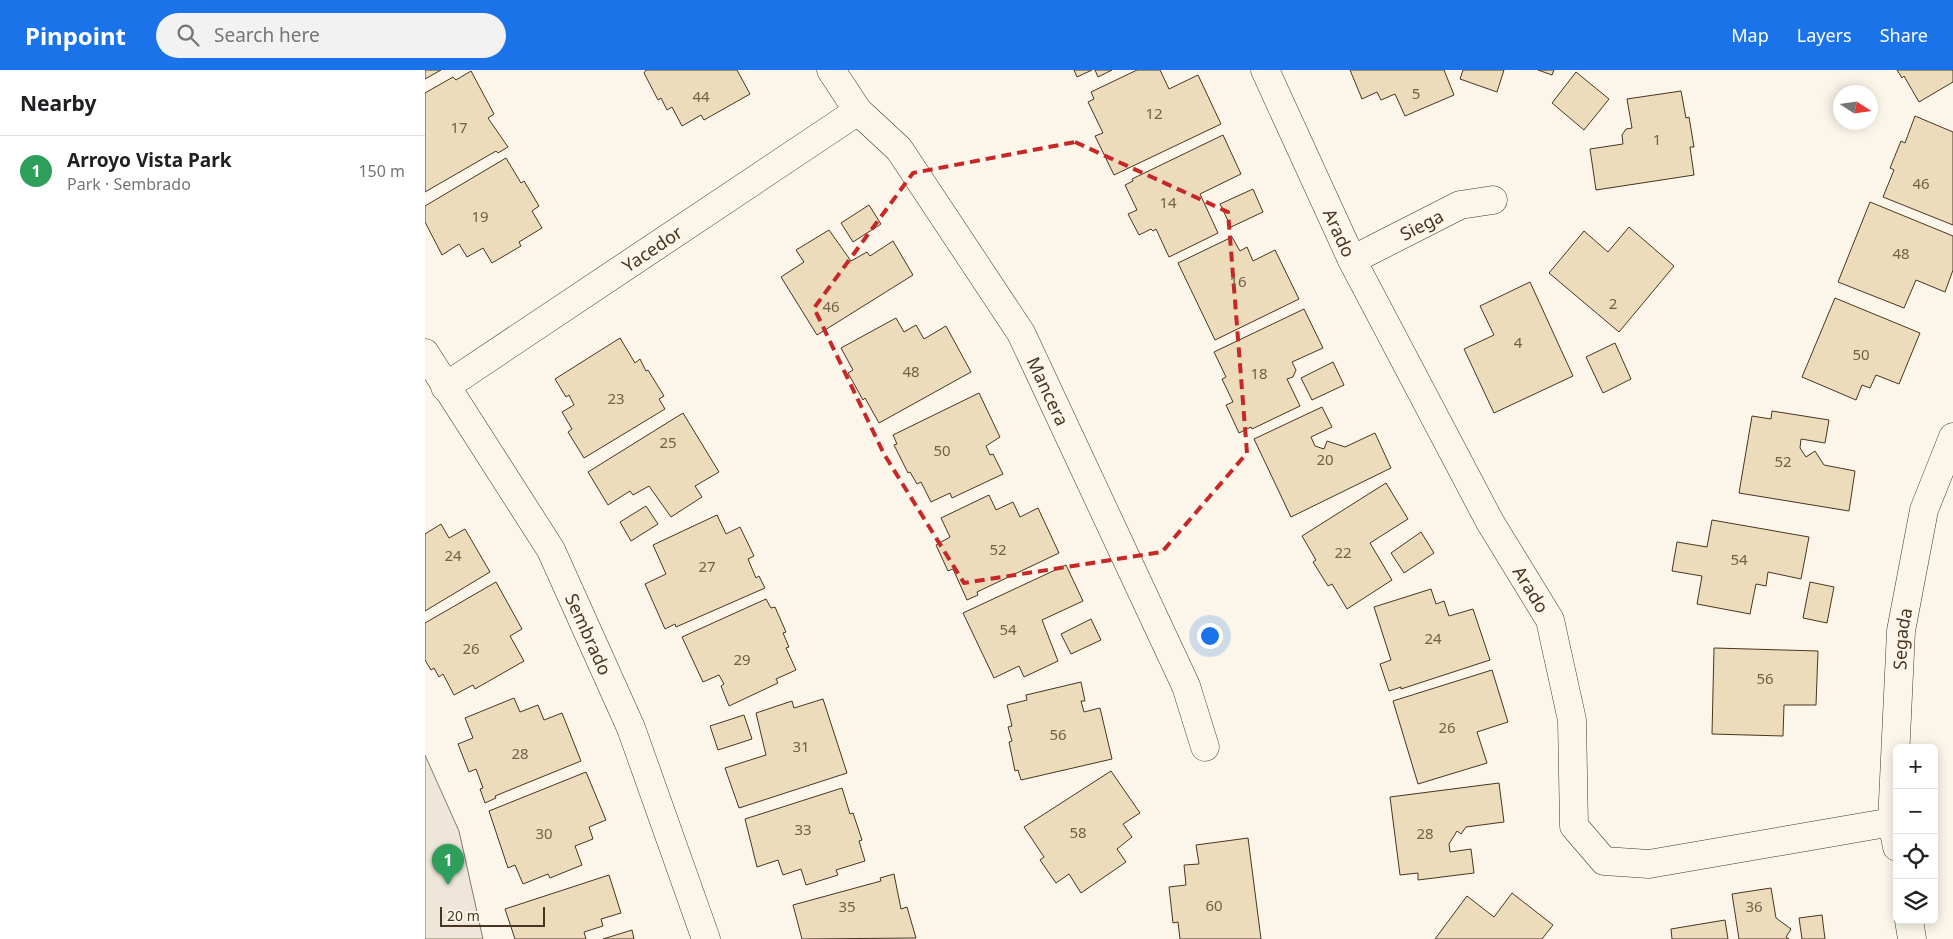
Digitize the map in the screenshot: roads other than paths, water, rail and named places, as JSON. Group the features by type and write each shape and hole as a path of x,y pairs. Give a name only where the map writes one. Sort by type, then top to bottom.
{"street":[{"name":"Mancera","path":"831,70 858,111 899,149 1021,333 1186,686 1205,747"},
{"name":"Arado","path":"1265,70 1352,260 1490,522 1550,620 1573,720 1574,826 1604,861 1649,864 1893,835"},
{"name":"Yacedor","path":"445,387 858,111"},
{"name":"Siega","path":"1352,260 1460,205 1493,200"},
{"name":"Sembrado","path":"425,353 551,550 631,728 706,939"},
{"name":"Segada","path":"1895,834 1901,631 1924,510 1953,436"},
{"path":"1910,924 1912,939"}],"place":[{"name":"Arroyo Vista Park","path":"448,885"}]}
